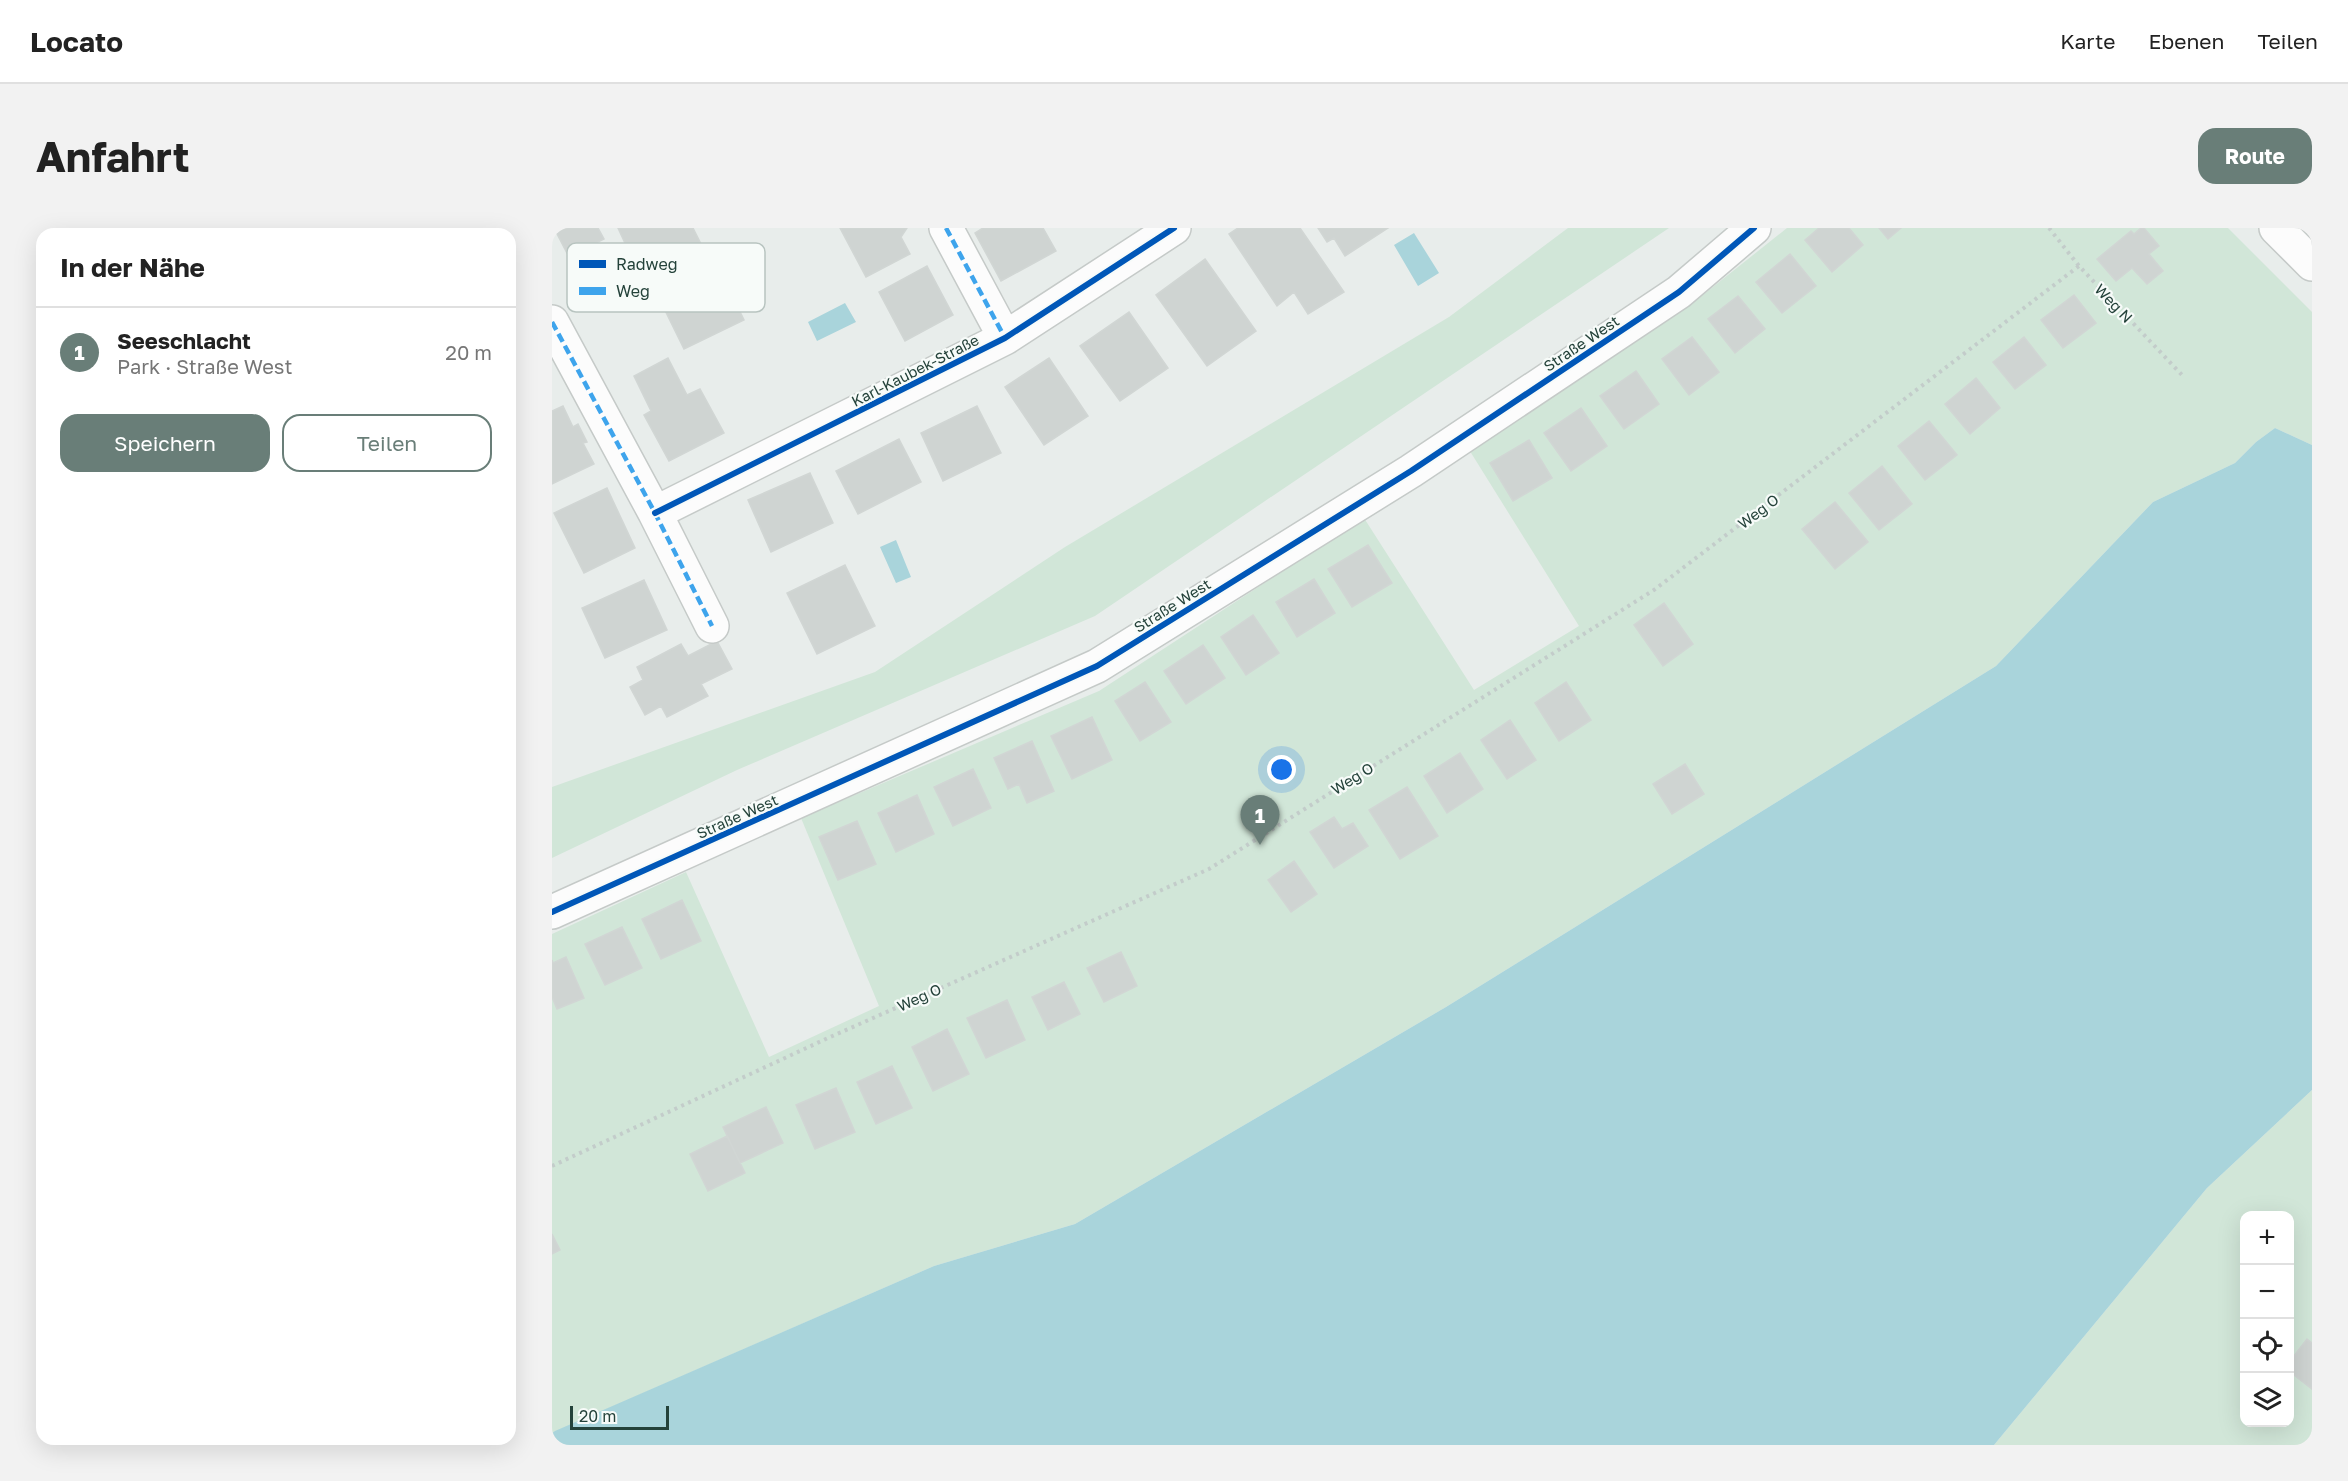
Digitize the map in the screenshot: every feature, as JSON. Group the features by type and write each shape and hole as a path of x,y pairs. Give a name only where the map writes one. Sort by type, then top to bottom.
{"street":[{"path":"946,228 1005,338"},
{"name":"Karl-Kaubek-Straße","path":"655,513 1005,338 1174,228"},
{"name":"Straße West","path":"552,912 1097,666 1411,471 1679,292 1754,228"},
{"path":"2276,228 2312,264"},
{"path":"552,322 655,513 712,626"}],"green space":[{"path":"1568,228 1669,228 1095,616 737,770 552,858 552,787 875,672 1065,547 1449,317"},
{"path":"1787,228 2228,228 2312,312 2312,445 2275,428 2256,442 2235,463 2153,502 1996,666 1446,1007 1075,1224 934,1266 552,1433 552,934 686,872 769,1057 879,1006 801,818 1099,691 1364,518 1474,690 1579,626 1468,448 1689,306"},
{"path":"2312,1090 2312,1445 1994,1445 2207,1188"}],"water":[{"path":"1414,233 1439,273 1418,286 1394,245"},
{"path":"845,303 856,322 817,341 808,322"},
{"path":"2275,428 2312,445 2312,1090 2207,1188 1994,1445 552,1445 552,1433 555,1431 934,1266 1075,1224 1446,1007 1996,666 2153,502 2235,463 2256,442"},
{"path":"896,540 911,577 896,583 880,547"}],"building":[{"path":"554,228 598,228 604,239 596,243 567,243 567,253"},
{"path":"618,228 693,228 700,243 625,243"},
{"path":"840,228 907,228 901,237 910,254 866,277"},
{"path":"983,228 1043,228 1056,251 1001,281 975,233"},
{"path":"1238,228 1300,228 1344,292 1308,314 1294,292 1277,306 1229,234"},
{"path":"1318,228 1388,228 1345,256 1334,238 1327,242"},
{"path":"1819,228 1849,228 1863,245 1832,272 1805,240"},
{"path":"1879,228 1901,228 1888,239"},
{"path":"2144,228 2159,246 2149,254 2163,271 2147,284 2132,268 2116,281 2097,259 2131,231 2134,234"},
{"path":"1790,254 1816,286 1782,313 1756,282"},
{"path":"1205,259 1256,331 1207,366 1156,295"},
{"path":"927,266 953,315 905,341 879,292"},
{"path":"2074,295 2096,323 2063,348 2041,320"},
{"path":"1738,296 1765,329 1735,353 1708,319"},
{"path":"666,312 740,312 744,320 684,349"},
{"path":"1129,312 1168,368 1120,401 1080,346"},
{"path":"1692,337 1719,372 1689,395 1662,359"},
{"path":"2024,337 2046,365 2015,389 1993,362"},
{"path":"668,358 687,395 700,389 724,433 669,461 644,415 651,411 634,376"},
{"path":"1049,358 1088,416 1044,445 1005,387"},
{"path":"1636,371 1659,404 1624,429 1600,396"},
{"path":"1976,378 2000,408 1970,434 1945,404"},
{"path":"563,406 573,427 578,424 587,442 583,443 594,464 552,484 552,411"},
{"path":"977,406 1001,453 943,481 921,433"},
{"path":"1581,408 1607,446 1571,471 1544,433"},
{"path":"1929,421 1957,455 1925,480 1898,446"},
{"path":"899,439 921,482 858,514 836,471"},
{"path":"1529,440 1552,478 1513,501 1490,463"},
{"path":"1882,466 1912,504 1879,530 1849,493"},
{"path":"810,473 833,523 771,552 748,500"},
{"path":"607,488 635,548 584,573 554,513"},
{"path":"1835,502 1868,542 1835,569 1802,529"},
{"path":"1368,545 1392,583 1352,607 1328,569"},
{"path":"845,565 875,626 817,654 787,593"},
{"path":"1314,579 1335,613 1297,637 1276,602"},
{"path":"644,580 667,630 605,658 582,608"},
{"path":"1664,603 1693,644 1663,666 1634,625"},
{"path":"1253,615 1279,653 1246,675 1221,637"},
{"path":"717,641 732,669 701,684 708,696 667,717 661,706 645,715 630,687 643,680 637,667 681,644 688,656"},
{"path":"1203,645 1225,678 1186,704 1164,671"},
{"path":"1145,682 1171,722 1140,741 1115,701"},
{"path":"1566,682 1591,720 1559,741 1535,703"},
{"path":"1092,717 1112,760 1072,779 1051,736"},
{"path":"1510,720 1536,760 1507,779 1481,740"},
{"path":"1032,741 1054,791 1027,803 1019,784 1008,789 994,758"},
{"path":"1460,753 1483,789 1447,813 1424,776"},
{"path":"1685,764 1704,794 1672,814 1653,784"},
{"path":"973,769 991,808 953,826 934,787"},
{"path":"1407,787 1438,836 1400,859 1369,810"},
{"path":"917,795 934,834 896,852 878,813"},
{"path":"1334,817 1342,829 1353,823 1368,846 1334,868 1310,832"},
{"path":"857,821 876,864 838,880 819,837"},
{"path":"1294,861 1317,894 1291,912 1268,880"},
{"path":"682,900 701,941 661,959 642,919"},
{"path":"622,927 642,968 605,985 585,944"},
{"path":"1121,952 1137,986 1104,1002 1087,968"},
{"path":"566,957 584,998 557,1009 552,997 552,960 553,963"},
{"path":"1064,982 1080,1014 1048,1030 1032,997"},
{"path":"1007,1000 1025,1040 986,1058 967,1018"},
{"path":"947,1029 969,1074 933,1091 912,1047"},
{"path":"892,1066 912,1108 876,1124 857,1082"},
{"path":"836,1088 855,1132 815,1149 796,1105"},
{"path":"766,1107 783,1143 740,1163 723,1127"},
{"path":"727,1136 745,1173 708,1191 690,1154"},
{"path":"552,1234 560,1250 552,1254"},
{"path":"2307,1339 2312,1343 2312,1389 2294,1375 2294,1356"}],"marked path":[{"path":"946,228 1005,338"},
{"path":"552,322 655,513 712,626"}],"cycle path":[{"path":"655,513 1005,338 1174,228"},
{"path":"552,912 1097,666 1411,471 1679,292 1754,228"}],"place":[{"name":"Seeschlacht","path":"1260,845"}]}
